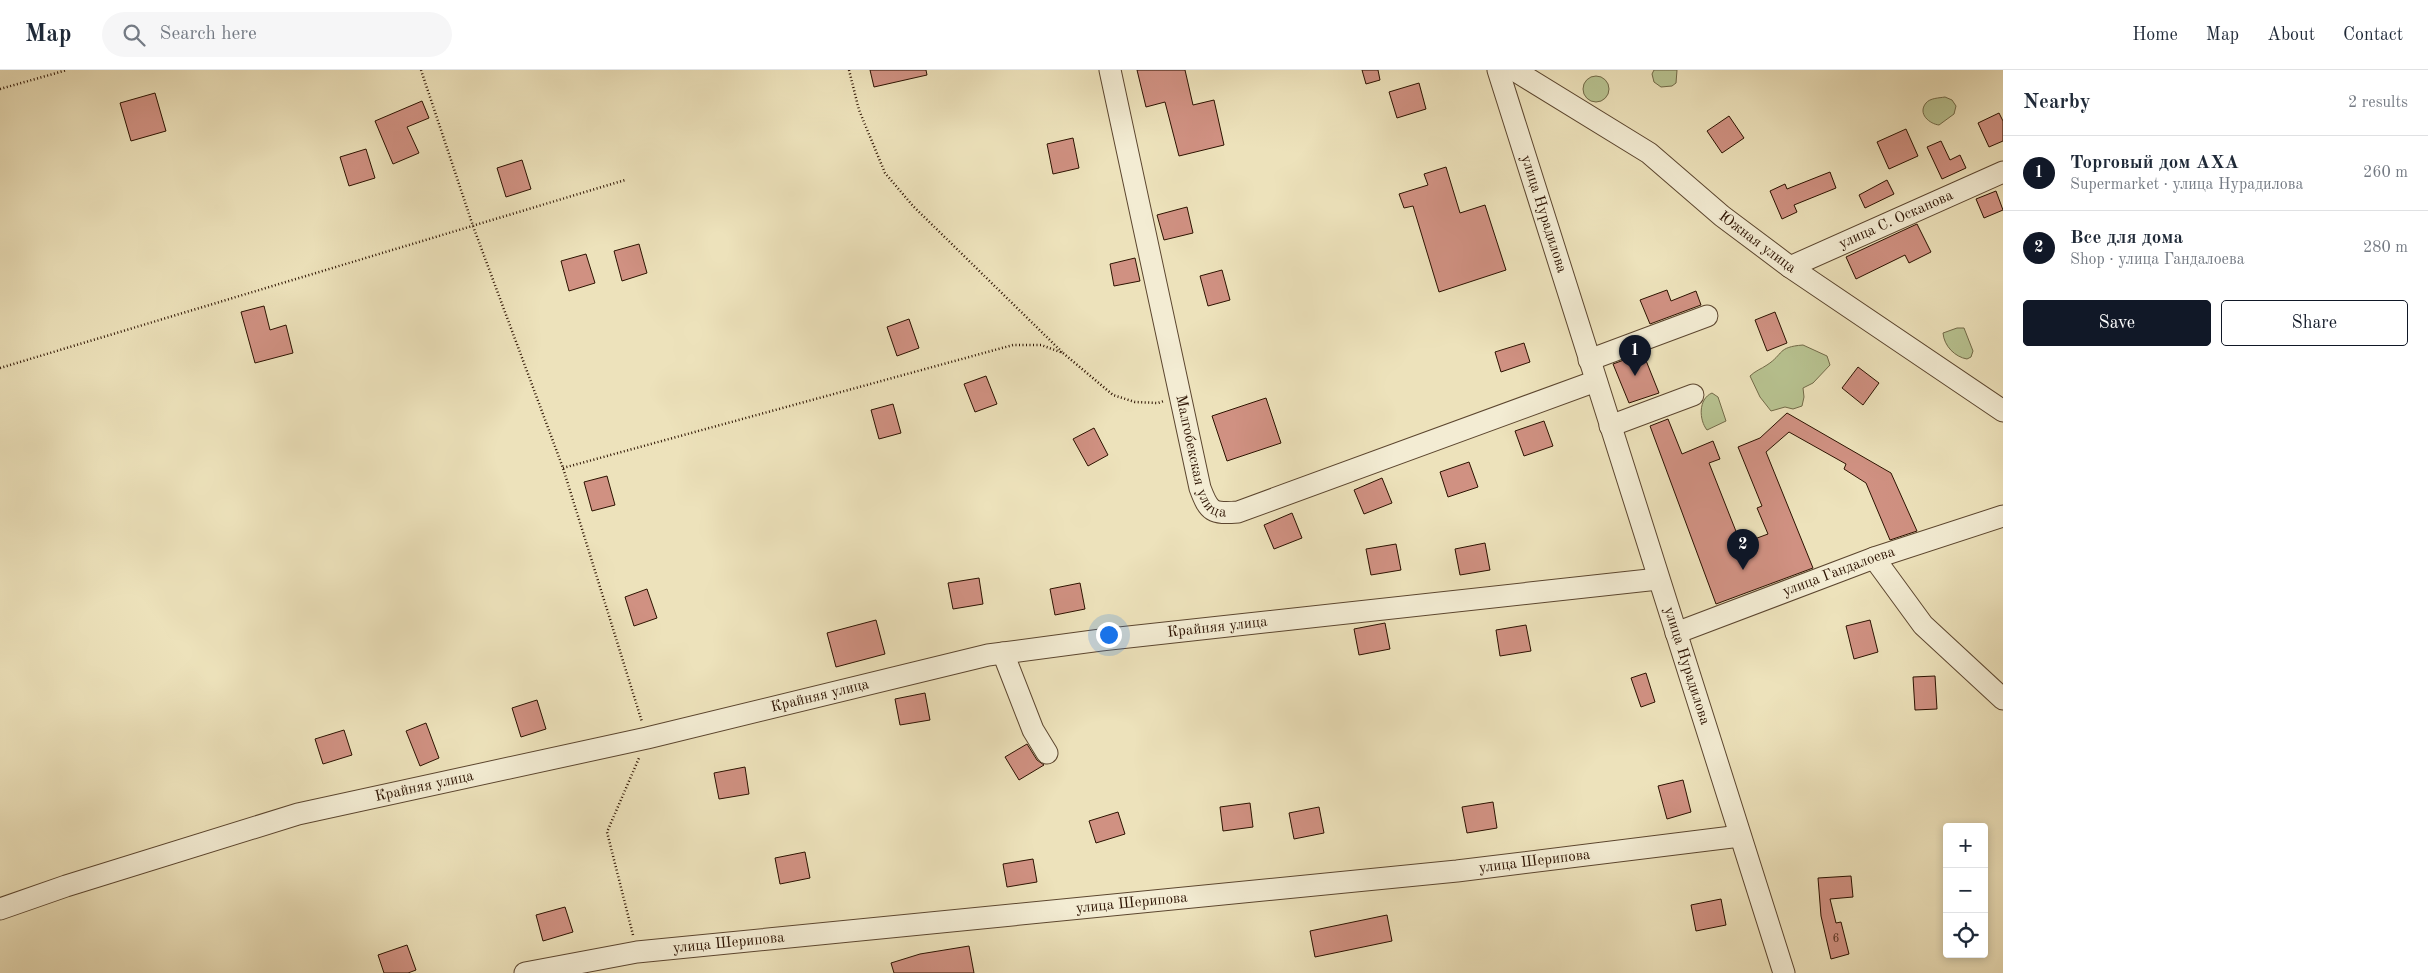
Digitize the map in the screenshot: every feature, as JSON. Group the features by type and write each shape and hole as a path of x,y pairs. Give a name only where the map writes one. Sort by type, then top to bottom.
{"street":[{"name":"Малгобекская улица","path":"1110,70 1200,488 1208,507 1219,514 1238,512 1596,381"},
{"name":"улица Нурадилова","path":"1497,70 1784,973"},
{"name":"Южная улица","path":"1514,70 1649,153 1722,216 1790,267 2003,411"},
{"name":"улица С. Осканова","path":"1790,267 2003,172"},
{"path":"1588,355 1707,316"},
{"path":"1610,426 1693,395"},
{"name":"улица Гандалоева","path":"1676,633 1874,558 2003,516"},
{"path":"1874,558 1923,625 2003,699"},
{"name":"Крайняя улица","path":"0,909 66,886 298,814 647,738 1003,653 1101,640 1658,579"},
{"path":"1003,653 1033,730 1047,753"},
{"name":"улица Шерипова","path":"525,973 637,952 1456,871 1740,836"}],"path":[{"path":"0,89 67,70"},
{"path":"421,70 473,226 563,468 647,738 607,832 637,952"},
{"path":"849,70 859,110 885,173 913,206 1063,353 1113,394 1135,402 1158,403 1180,395"},
{"path":"0,368 625,180"},
{"path":"563,468 1013,345 1041,345 1063,353"}],"green space":[{"path":"1654,70 1677,70 1676,83 1672,86 1661,87 1654,82 1652,74"},
{"path":"1596,76 1605,80 1609,89 1605,98 1596,102 1587,98 1583,89 1587,80"},
{"path":"1945,97 1952,100 1956,106 1954,114 1939,125 1935,124 1924,115 1924,107 1930,100"},
{"path":"1957,328 1964,328 1973,351 1971,357 1967,359 1958,356 1945,342 1943,333"},
{"path":"1803,345 1827,356 1830,365 1813,383 1803,388 1802,406 1793,409 1785,407 1771,411 1760,397 1750,376 1767,365 1785,349"},
{"path":"1712,393 1718,397 1726,421 1707,430 1702,421 1701,410 1704,400"}],"building":[{"path":"870,70 926,70 927,75 874,87"},
{"path":"1137,70 1185,70 1193,105 1214,100 1224,145 1179,156 1165,102 1146,107"},
{"path":"1362,70 1378,70 1380,80 1366,84"},
{"path":"1419,83 1426,109 1397,118 1389,92"},
{"path":"155,93 166,131 131,141 120,103"},
{"path":"422,101 429,118 407,127 419,153 393,164 375,121"},
{"path":"1999,113 2003,121 2003,141 1989,147 1978,123"},
{"path":"1729,116 1744,138 1722,153 1707,131"},
{"path":"1906,129 1918,156 1889,169 1877,142"},
{"path":"1073,138 1079,168 1053,174 1047,144"},
{"path":"1941,141 1950,160 1960,155 1966,168 1942,179 1927,147"},
{"path":"366,149 375,178 349,186 340,157"},
{"path":"522,160 531,189 506,197 497,168"},
{"path":"1446,167 1460,213 1485,205 1506,270 1439,292 1413,206 1404,208 1399,194 1428,185 1424,174"},
{"path":"1830,172 1836,188 1794,205 1797,212 1782,219 1770,191 1785,184 1787,189"},
{"path":"1887,180 1894,194 1865,208 1859,195"},
{"path":"1996,191 2003,210 1984,218 1976,199"},
{"path":"1187,207 1193,233 1164,240 1157,215"},
{"path":"1917,224 1931,252 1909,263 1905,255 1856,279 1846,257"},
{"path":"639,244 647,273 622,281 614,251"},
{"path":"586,254 595,283 569,291 561,261"},
{"path":"1135,258 1140,281 1114,286 1110,264"},
{"path":"1222,270 1230,300 1208,306 1200,276"},
{"path":"1667,290 1671,301 1696,291 1701,305 1650,324 1640,300"},
{"path":"264,306 270,330 286,325 293,353 255,363 241,312"},
{"path":"1775,312 1787,343 1767,351 1755,320"},
{"path":"909,319 919,348 897,356 887,327"},
{"path":"1524,343 1530,362 1501,372 1495,352"},
{"path":"1643,353 1659,393 1629,403 1613,364"},
{"path":"1858,367 1879,383 1863,405 1842,388"},
{"path":"986,376 997,404 975,412 964,384"},
{"path":"1266,398 1281,443 1227,461 1212,416"},
{"path":"893,404 901,433 879,439 871,410"},
{"path":"1787,413 1891,473 1917,531 1890,540 1866,483 1844,469 1846,464 1789,432 1766,452 1813,568 1716,604 1650,426 1668,419 1682,454 1713,441 1720,459 1709,463 1741,544 1768,534 1757,508 1762,506 1738,447 1760,438"},
{"path":"1544,421 1553,446 1524,456 1515,431"},
{"path":"1094,428 1108,455 1088,466 1073,439"},
{"path":"1469,462 1478,487 1448,497 1440,472"},
{"path":"607,476 615,505 592,511 584,482"},
{"path":"1382,478 1392,503 1364,514 1354,490"},
{"path":"1292,513 1302,538 1274,549 1264,525"},
{"path":"1485,543 1490,570 1460,575 1455,549"},
{"path":"1396,544 1401,570 1371,575 1366,549"},
{"path":"979,578 983,604 953,609 948,583"},
{"path":"1080,583 1085,609 1055,615 1050,589"},
{"path":"647,589 657,618 634,626 625,597"},
{"path":"876,620 885,654 836,667 827,633"},
{"path":"1870,620 1878,652 1854,659 1846,626"},
{"path":"1385,623 1390,649 1359,655 1354,629"},
{"path":"1526,625 1531,651 1500,656 1496,630"},
{"path":"1646,673 1655,702 1641,707 1631,678"},
{"path":"1935,676 1937,709 1915,710 1913,677"},
{"path":"925,693 930,720 900,725 895,699"},
{"path":"537,700 546,729 521,737 512,708"},
{"path":"426,723 439,758 420,766 406,731"},
{"path":"344,730 352,755 323,764 315,739"},
{"path":"1027,744 1037,760 1044,765 1019,780 1005,757"},
{"path":"745,767 749,794 719,799 714,773"},
{"path":"1683,780 1691,812 1667,819 1658,786"},
{"path":"1493,802 1497,828 1467,833 1462,807"},
{"path":"1250,803 1253,827 1223,831 1220,807"},
{"path":"1319,807 1324,833 1294,839 1289,813"},
{"path":"1118,812 1125,834 1096,843 1089,821"},
{"path":"805,852 810,878 780,884 775,858"},
{"path":"1033,859 1037,882 1007,887 1003,864"},
{"path":"1851,876 1853,897 1830,899 1836,923 1841,922 1849,954 1831,959 1821,916 1818,878"},
{"path":"1721,899 1726,925 1696,931 1691,905"},
{"path":"565,907 573,932 543,941 536,915"},
{"path":"1387,915 1392,941 1315,957 1310,931"},
{"path":"407,945 416,970 408,973 384,973 378,955"},
{"path":"969,946 974,973 894,973 891,963 920,954"}],"place":[{"name":"Торговый дом АХА","path":"1635,376"},
{"name":"Все для дома","path":"1743,570"}]}
